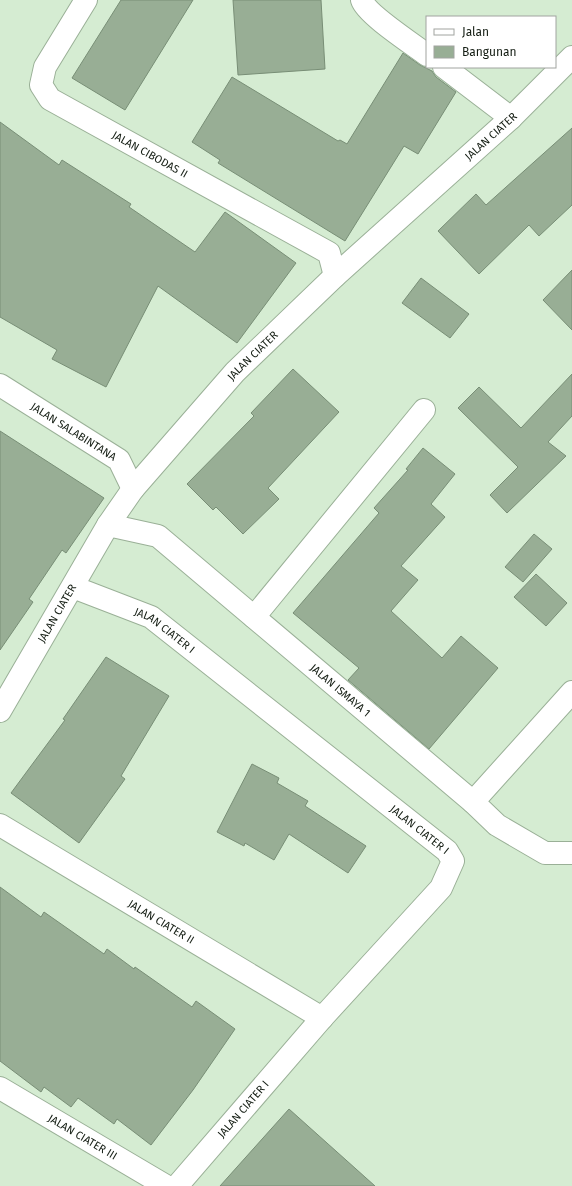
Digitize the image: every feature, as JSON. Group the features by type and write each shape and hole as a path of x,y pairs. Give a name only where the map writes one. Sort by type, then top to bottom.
{"street":[{"name":"JALAN CIBODAS II","path":"86,0 45,67 41,85 50,99 329,253 335,276"},
{"path":"362,0 364,5 376,17 426,54"},
{"name":"JALAN CIATER","path":"0,711 108,526 133,489 235,372 335,276 511,118 572,57"},
{"path":"445,68 511,118"},
{"name":"JALAN SALABINTANA","path":"0,385 119,460 133,489"},
{"path":"254,617 424,410"},
{"name":"JALAN ISMAYA 1","path":"108,526 158,536 473,802 497,826 545,853 572,853"},
{"name":"JALAN CIATER I","path":"73,587 151,617 447,851 453,860 441,888 322,1018 177,1186"},
{"path":"473,802 572,692"},
{"name":"JALAN CIATER II","path":"0,825 322,1018"},
{"name":"JALAN CIATER III","path":"0,1088 166,1186"}],"building":[{"path":"121,0 193,0 125,110 72,78"},
{"path":"233,0 321,0 325,69 238,75"},
{"path":"403,53 420,65 432,71 436,77 456,92 418,154 404,146 345,241 218,163 220,160 192,142 232,77 338,141 340,140 347,144"},
{"path":"0,122 59,165 62,160 131,204 129,207 195,252 225,212 296,263 237,343 158,286 106,387 52,359 57,350 0,317"},
{"path":"572,128 572,205 539,236 529,225 479,274 438,231 476,194 486,205"},
{"path":"572,270 572,330 543,300"},
{"path":"421,278 469,314 450,338 402,303"},
{"path":"293,369 339,412 268,488 279,499 243,534 216,507 213,510 187,484 254,416 251,413"},
{"path":"572,374 572,416 548,442 566,456 507,513 490,495 518,467 458,408 479,387 521,428"},
{"path":"0,431 104,498 66,553 62,550 29,599 33,602 0,650"},
{"path":"423,448 455,474 431,504 445,517 401,566 418,580 391,611 442,658 461,636 498,668 429,749 348,680 359,668 293,613 379,513 374,508 408,470 406,469"},
{"path":"534,534 552,549 523,582 505,567"},
{"path":"536,574 567,603 546,626 514,597"},
{"path":"106,657 169,696 121,776 125,779 79,843 11,793 65,720 63,719"},
{"path":"252,764 279,778 277,783 308,801 305,806 366,846 348,873 289,834 274,860 245,843 244,846 217,832"},
{"path":"0,887 41,917 44,912 104,954 107,949 134,969 135,967 192,1007 196,1001 235,1029 193,1090 151,1145 117,1119 114,1124 78,1098 71,1107 44,1087 41,1092 0,1061"},
{"path":"289,1109 375,1186 220,1186"}]}
